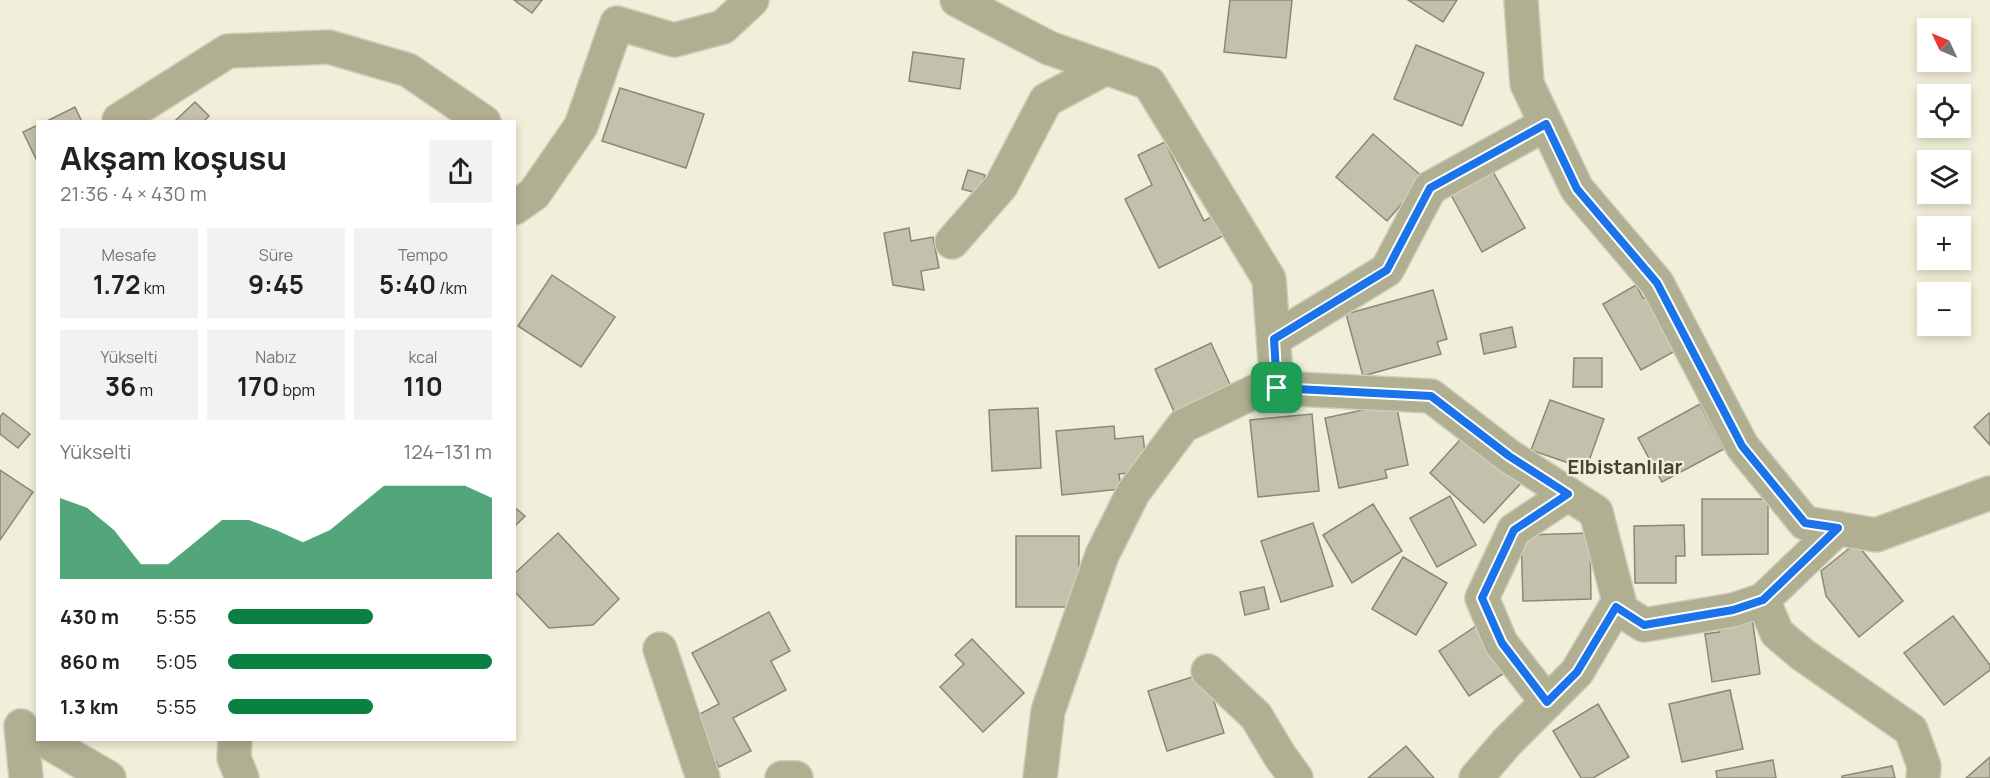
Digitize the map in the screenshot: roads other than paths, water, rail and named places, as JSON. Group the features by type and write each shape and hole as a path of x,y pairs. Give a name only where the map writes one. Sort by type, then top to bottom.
{"street":[{"path":"516,207 534,194 581,126 617,23 674,40 723,27 752,0"},
{"path":"957,0 1049,48 1149,83 1269,279 1277,388"},
{"path":"1521,0 1527,84 1577,189 1657,283 1742,446 1805,523 1876,536 1990,493"},
{"path":"119,120 228,51 329,47 408,70 481,120"},
{"path":"952,242 1001,186 1046,99 1106,68"},
{"path":"1274,339 1387,270 1430,188 1546,124"},
{"path":"1040,778 1048,711 1102,555 1133,493 1183,426 1256,391 1277,388 1431,396 1509,456 1596,512 1619,602 1577,672 1507,742 1476,778"},
{"path":"1547,702 1502,643 1482,598 1514,530 1568,494"},
{"path":"1616,607 1644,625 1733,610 1763,600 1838,528"},
{"path":"1763,600 1778,633 1803,655 1911,730 1924,766 1923,778"},
{"path":"660,649 703,778"},
{"path":"1208,671 1256,716 1296,778"},
{"path":"26,728 26,778"},
{"path":"48,741 109,778"},
{"path":"235,741 234,758 242,778"},
{"path":"782,778 796,778"}],"district":[{"name":"Elbistanlılar","path":"1625,466"}]}
